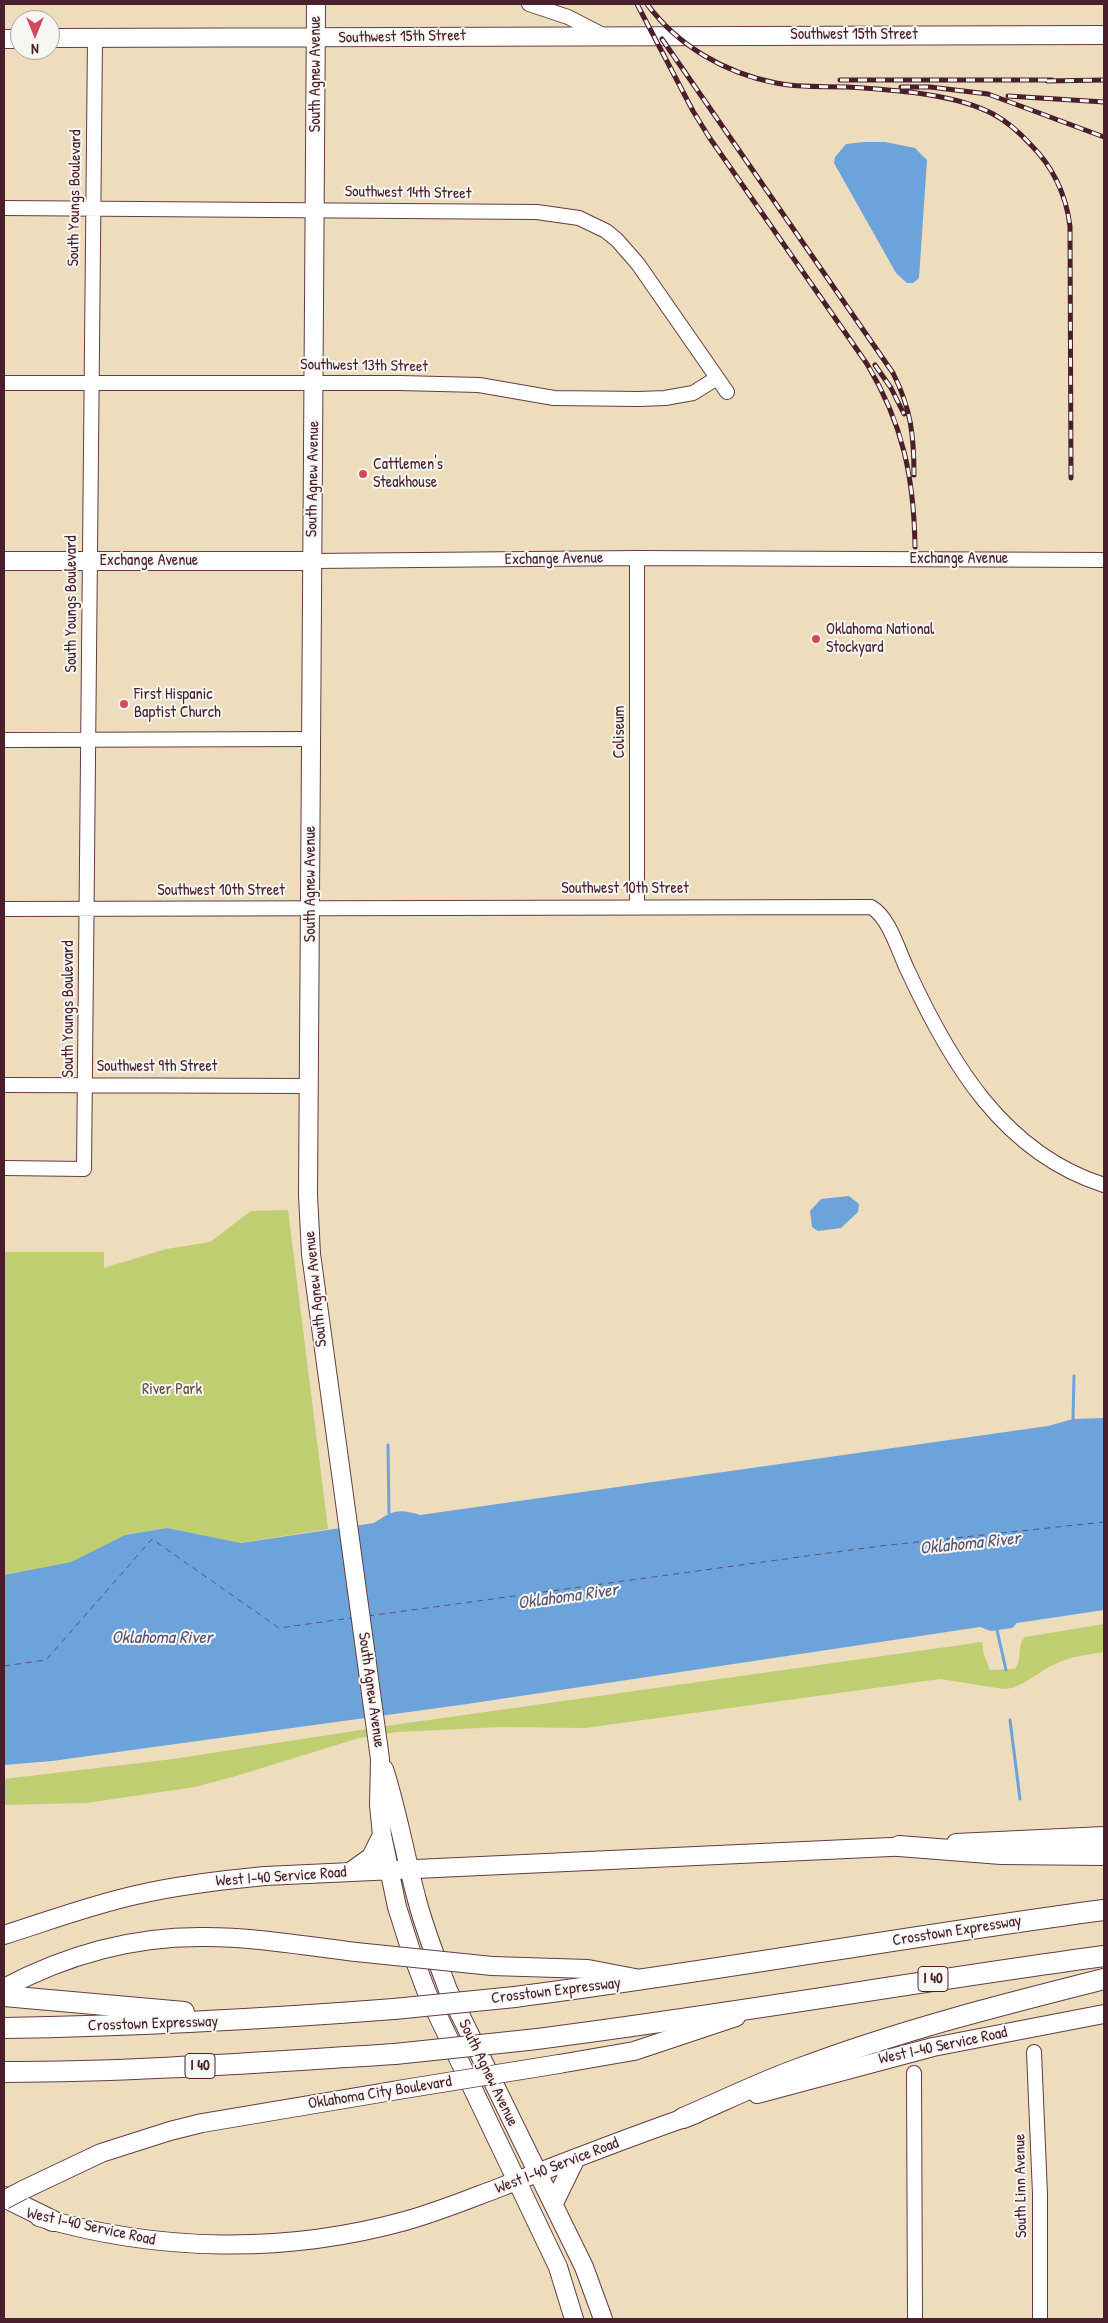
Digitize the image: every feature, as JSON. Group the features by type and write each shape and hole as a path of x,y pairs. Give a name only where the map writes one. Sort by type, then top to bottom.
{"highway":[{"path":"898,1846 1002,1854 1104,1855"},
{"name":"Crosstown Expressway","path":"4,2028 267,2019 514,1997 644,1980 959,1930 1104,1910"},
{"name":"I 40","path":"4,2072 71,2072 183,2067 395,2054 528,2040 763,2008 934,1979 1104,1956"},
{"path":"682,2118 797,2069 860,2046 990,2008 1104,1979"},
{"path":"4,1996 267,2019"},
{"path":"4,2199 53,2221"}],"main road":[{"name":"South Agnew Avenue","path":"316,4 308,1195 310,1254 387,1804 409,1869 431,1946 448,1990 554,2203 584,2267 603,2319"},
{"name":"Southwest 15th Street","path":"60,38 1104,35"},
{"name":"Exchange Avenue","path":"4,561 312,561"},
{"name":"South Agnew Avenue","path":"387,1804 382,1836 388,1870 397,1907 427,1993 558,2267 572,2311"},
{"path":"350,1872 371,1857 382,1836"},
{"name":"West I-40 Service Road","path":"4,1935 93,1906 178,1886 265,1876 1104,1836"},
{"path":"4,1988 46,1968 115,1946 173,1938 239,1939 492,1966 588,1969 644,1980"},
{"name":"Oklahoma City Boulevard","path":"4,2199 101,2153 162,2133 202,2123 634,2051 763,2008"},
{"name":"West I-40 Service Road","path":"4,2207 106,2234 160,2242 215,2245 273,2244 337,2236 405,2221 518,2181 682,2118 802,2080 887,2058 996,2034 1104,2014"},
{"path":"554,2203 576,2158"},
{"path":"572,2311 595,2294"}],"street":[{"name":"Southwest 15th Street","path":"529,4 568,17 603,35"},
{"name":"South Youngs Boulevard","path":"4,1168 84,1169 95,38"},
{"name":"Southwest 14th Street","path":"4,208 314,209 558,213 592,223 606,230 628,252 727,392"},
{"name":"Southwest 13th Street","path":"4,383 470,384 554,398 639,399 664,398 693,393 717,378"},
{"name":"Exchange Avenue","path":"312,561 637,558 1104,560"},
{"name":"Coliseum","path":"637,558 637,906"},
{"path":"4,740 312,739"},
{"name":"Southwest 10th Street","path":"4,908 310,909 860,905 871,907 879,911 889,926 895,946 939,1034 954,1060 985,1103 1014,1134 1033,1149 1071,1171 1104,1185"},
{"name":"Southwest 9th Street","path":"4,1085 310,1086"},
{"name":"South Linn Avenue","path":"1034,2052 1040,2194 1040,2319"},
{"path":"914,2073 915,2319"}],"green space":[{"name":"River Park","path":"288,1210 328,1529 240,1543 167,1528 125,1535 71,1562 4,1575 4,1252 104,1252 104,1268 166,1249 210,1242 251,1211"},
{"path":"1104,1624 1104,1652 1061,1661 1024,1683 1011,1688 1004,1689 940,1679 585,1728 500,1727 398,1732 359,1738 195,1787 86,1803 4,1805 4,1779 173,1759 393,1725 982,1642 984,1655 990,1670 1015,1669 1019,1661 1021,1644 1025,1637"}],"water":[{"path":"885,142 915,148 927,160 919,278 913,283 907,283 896,273 834,163 835,157 846,144"},
{"path":"849,1196 859,1204 858,1212 841,1228 818,1231 812,1227 810,1211 821,1199"},
{"name":"Oklahoma River","path":"1104,1418 1104,1610 1017,1623 1012,1628 991,1631 980,1627 467,1704 52,1761 4,1765 4,1575 71,1562 125,1535 167,1528 241,1543 374,1523 391,1513 401,1511 420,1515 1048,1426 1073,1419"}],"waterway":[{"path":"1073,1419 1074,1376"},
{"path":"388,1445 389,1513"},
{"path":"997,1630 1006,1670"},
{"path":"1010,1720 1020,1799"}],"ferry route":[{"path":"368,1616 880,1546 1104,1522"},
{"path":"4,1666 46,1660 152,1539 279,1628 351,1618"}],"railway":[{"path":"637,4 693,111 709,137 867,364 879,386 890,408 904,452 912,498 915,547"},
{"path":"647,4 659,19 688,45 721,65 739,72 785,85 903,91 960,101 993,114 1004,121 1018,132 1039,154 1052,172 1062,193 1070,226 1071,478"},
{"path":"662,39 893,373 908,411 912,435 914,475"},
{"path":"840,80 1052,80"},
{"path":"1047,81 1104,80"},
{"path":"901,87 930,87 988,94 1104,137"},
{"path":"1008,96 1104,102"},
{"path":"875,365 891,388 904,414"}],"place":[{"name":"Cattlemen's Steakhouse","path":"363,474"},
{"name":"Oklahoma National Stockyard","path":"816,639"},
{"name":"First Hispanic Baptist Church","path":"124,704"}]}
